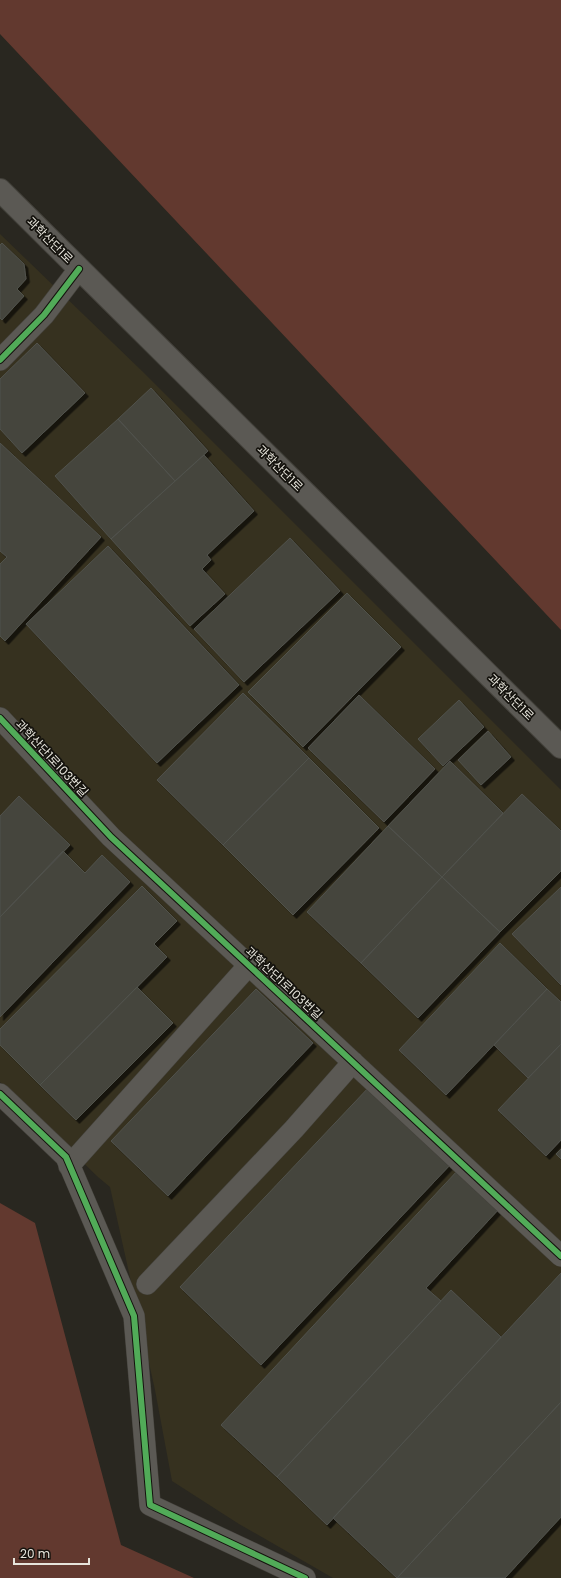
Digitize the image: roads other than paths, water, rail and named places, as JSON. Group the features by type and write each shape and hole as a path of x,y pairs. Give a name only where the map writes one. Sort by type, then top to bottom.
{"main road":[{"name":"과학산단1로","path":"0,190 561,746"}],"street":[{"path":"0,360 44,315 79,269"},
{"name":"과학산단1로103번길","path":"0,718 111,837 561,1256"},
{"path":"69,1166 249,965"},
{"path":"147,1284 294,1129 353,1062"},
{"path":"0,1094 66,1157 134,1316 150,1505 305,1578"}]}
